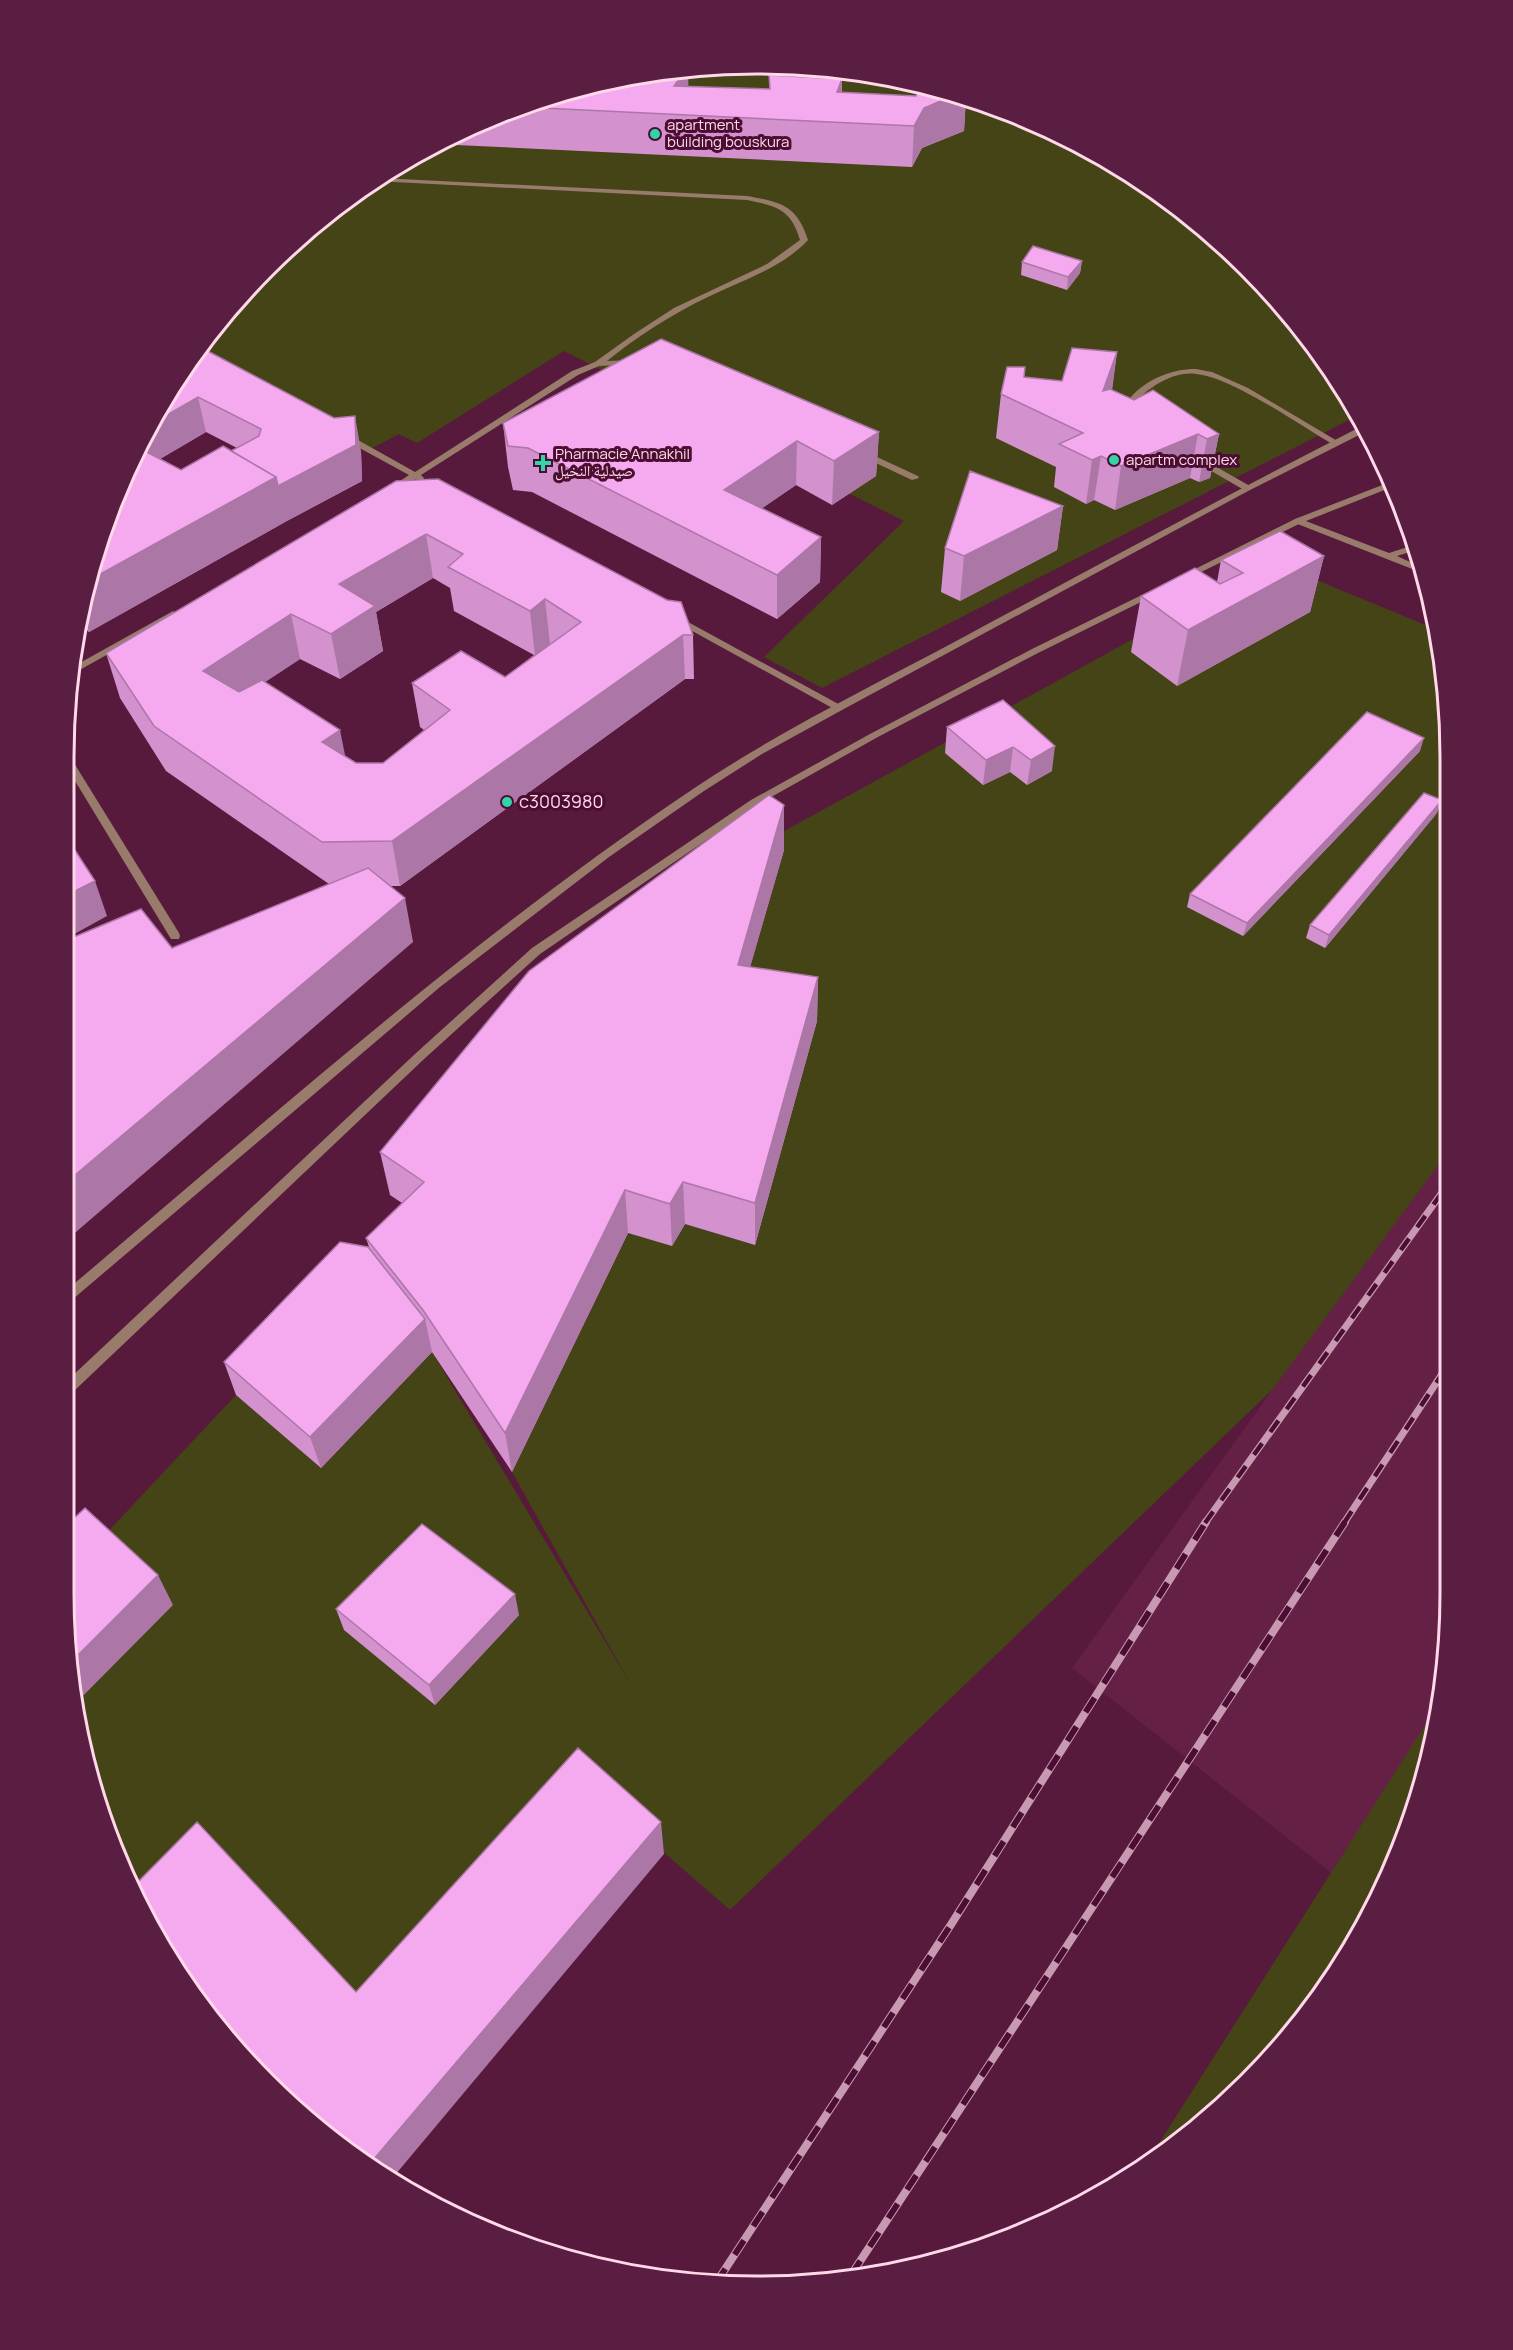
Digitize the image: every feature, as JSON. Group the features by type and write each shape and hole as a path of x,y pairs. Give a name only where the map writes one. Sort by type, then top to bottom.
{"street":[{"path":"385,494 575,373 598,364 634,334 662,317 776,264 804,240 800,224 792,212 776,204 747,198 390,181"},
{"path":"598,364 645,362"},
{"path":"1149,424 1136,411 1134,398 1161,378 1180,372 1197,371 1225,381 1335,442"},
{"path":"333,430 426,482"},
{"path":"74,1291 436,984 605,854 700,789 758,752 1246,488 1357,432"},
{"path":"850,448 915,478"},
{"path":"1194,456 1246,488"},
{"path":"1172,583 1298,521 1384,487"},
{"path":"1298,521 1412,566"},
{"path":"1389,556 1407,550"},
{"path":"74,1382 402,1073 536,951 755,802 873,736 1161,588"},
{"path":"79,667 177,612"},
{"path":"664,612 839,708"},
{"path":"74,771 175,936"}],"shaded area":[{"path":"712,75 801,75 846,79 933,97 1018,125 1098,165 1172,215 1207,243 1239,274 1270,306 1298,341 1350,419 822,688 764,657 904,521 564,351 417,443 399,434 367,451 207,352 243,306 306,243 341,215 415,165 454,144 495,125 580,97 667,79"},
{"path":"1273,562 1426,625 1434,667 1440,756 1440,1162 1273,1389 730,1910 584,1783 370,2020 159,1924 125,1855 110,1813 97,1770 82,1697 172,1605 101,1539 236,1395 321,1468 432,1352 630,1683 512,1472 628,1233 685,1224 755,1244 738,1009 784,850 768,840"},
{"path":"1440,1157 1440,1594 1434,1683 1426,1727 1406,1802 1352,1889 1072,1668"},
{"path":"1427,1722 1416,1770 1388,1855 1348,1935 1324,1973 1270,2044 1207,2107 1158,2145"}],"building":[{"path":"769,75 842,79 837,92 916,96 917,93 943,100 924,108 914,126 543,108 623,87 680,78 674,86 770,89"},
{"path":"1033,246 1082,261 1068,277 1022,262"},
{"path":"661,339 879,432 834,461 797,441 724,490 821,537 777,575 528,448 508,446 503,423"},
{"path":"1072,348 1117,352 1103,391 1110,389 1134,400 1153,390 1219,434 1207,439 1198,434 1121,466 1101,456 1092,460 1059,444 1083,433 1001,394 1007,367 1025,367 1024,377 1062,381"},
{"path":"208,351 334,418 355,416 356,445 278,486 276,477 231,451 259,436 261,429 198,397 164,417"},
{"path":"223,446 276,477 98,575 125,495 128,493 126,492 145,451 181,470"},
{"path":"970,471 1063,506 964,556 945,548"},
{"path":"438,479 667,600 681,602 693,635 683,635 392,841 322,842 154,726 106,653 396,481","holes":["426,534 463,554 448,567 530,611 545,599 581,622 505,677 461,651 412,683 450,710 383,763 356,763 322,742 340,730 262,680 239,692 203,671 291,614 331,634 375,606 339,584"]},
{"path":"1280,531 1324,556 1188,630 1141,596 1195,568 1220,584 1243,573 1221,560"},
{"path":"1003,700 1055,746 1031,760 1013,747 986,760 947,727"},
{"path":"1367,712 1424,738 1247,923 1190,894"},
{"path":"1424,793 1440,799 1440,802 1329,935 1310,925"},
{"path":"769,795 784,805 738,965 818,977 755,1203 683,1182 670,1204 625,1190 505,1433 423,1310 366,1238 424,1182 380,1152 529,971"},
{"path":"74,849 95,881 74,892"},
{"path":"368,868 405,898 74,1176 74,937 141,909 172,948"},
{"path":"340,1242 368,1247 425,1319 310,1437 224,1362"},
{"path":"85,1508 158,1575 77,1656 74,1594 74,1518"},
{"path":"422,1524 515,1594 429,1685 336,1609"},
{"path":"578,1748 661,1822 374,2159 306,2107 243,2044 189,1973 165,1935 138,1882 197,1822 356,1992"}],"railway":[{"path":"1205,1523 1440,1195"},
{"path":"1344,1523 1440,1377"},
{"path":"721,2275 952,1923 1206,1522"},
{"path":"855,2269 1345,1522"}],"place":[{"name":"apartment building bouskura","path":"655,134"},
{"name":"apartm complex","path":"1114,460"},
{"name":"Pharmacie Annakhil صيدلية النخيل","path":"543,463"},
{"name":"c3003980","path":"507,802"}]}
